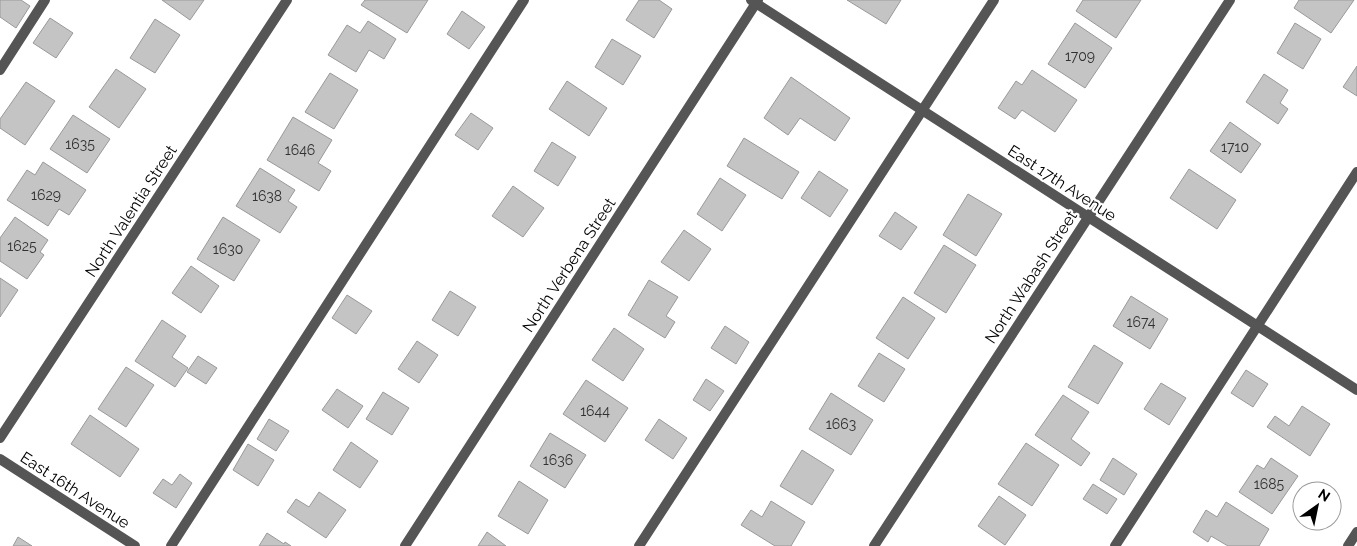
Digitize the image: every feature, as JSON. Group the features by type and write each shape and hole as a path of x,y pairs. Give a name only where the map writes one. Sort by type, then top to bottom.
{"street":[{"path":"0,70 45,0"},
{"name":"North Valentia Street","path":"0,438 287,0"},
{"path":"171,546 524,0"},
{"path":"639,546 994,0"},
{"name":"North Wabash Street","path":"874,546 1230,0"},
{"name":"East 17th Avenue","path":"755,1 1357,390"},
{"name":"North Verbena Street","path":"405,546 755,1"},
{"path":"1115,546 1357,172"},
{"name":"East 16th Avenue","path":"0,459 134,546"},
{"path":"1348,546 1357,532"}],"building":[{"path":"0,0 21,0 30,6 16,28 0,17"},
{"path":"162,0 204,0 190,20"},
{"path":"365,0 428,0 407,33 361,5"},
{"path":"639,0 659,0 672,9 654,38 626,20"},
{"path":"847,0 901,0 886,24"},
{"path":"1083,0 1141,0 1116,38 1076,11"},
{"path":"1299,0 1354,0 1331,33 1294,8"},
{"path":"462,11 485,27 469,49 447,34"},
{"path":"50,18 73,33 56,58 33,43"},
{"path":"155,19 180,35 155,73 130,58"},
{"path":"368,21 396,39 384,59 369,50 356,72 328,55 347,25 360,33"},
{"path":"1075,23 1112,48 1085,88 1048,64"},
{"path":"1295,23 1321,39 1303,69 1277,53"},
{"path":"612,39 641,56 623,85 595,67"},
{"path":"1357,66 1357,96 1343,87"},
{"path":"116,69 146,89 119,128 89,107"},
{"path":"1032,70 1077,100 1055,132 1022,110 1015,119 998,108 1016,81 1022,85"},
{"path":"330,73 358,90 334,129 305,112"},
{"path":"1264,74 1288,90 1280,103 1288,109 1278,124 1246,102"},
{"path":"791,77 850,118 835,141 800,118 788,135 764,118"},
{"path":"567,81 607,108 589,136 549,109"},
{"path":"26,82 55,101 25,145 0,128 0,119"},
{"path":"471,113 493,128 478,150 455,135"},
{"path":"73,115 110,139 87,173 50,149"},
{"path":"293,117 332,140 318,163 331,171 319,191 267,160"},
{"path":"1230,122 1261,144 1241,173 1210,151"},
{"path":"744,138 799,172 782,199 727,166"},
{"path":"552,142 576,157 558,186 534,171"},
{"path":"43,162 86,190 69,215 59,209 48,226 7,200 27,170 35,175"},
{"path":"260,168 295,190 288,201 297,207 280,233 236,206"},
{"path":"1189,169 1236,200 1217,229 1170,198"},
{"path":"819,171 848,190 830,217 801,198"},
{"path":"720,178 746,195 722,231 697,214"},
{"path":"513,186 544,208 523,237 492,216"},
{"path":"968,194 1002,214 976,256 943,235"},
{"path":"895,212 917,227 901,250 879,236"},
{"path":"15,217 48,240 40,252 44,255 27,279 0,261 0,238"},
{"path":"223,217 260,240 234,281 197,259"},
{"path":"684,230 711,249 689,281 661,262"},
{"path":"944,245 976,265 946,313 914,293"},
{"path":"191,266 219,286 201,313 172,293"},
{"path":"0,278 18,290 0,317"},
{"path":"649,280 678,297 666,316 675,322 665,338 628,315"},
{"path":"450,291 476,307 458,336 432,320"},
{"path":"347,295 372,311 356,334 332,318"},
{"path":"1131,296 1168,319 1150,349 1113,326"},
{"path":"903,297 935,318 908,359 876,338"},
{"path":"162,320 186,336 172,357 188,368 175,387 135,361"},
{"path":"725,326 749,342 736,364 711,348"},
{"path":"614,328 644,349 623,381 592,360"},
{"path":"417,341 438,355 419,383 398,369"},
{"path":"1094,345 1123,363 1098,404 1068,387"},
{"path":"879,353 905,369 884,402 858,386"},
{"path":"198,356 217,368 206,384 187,372"},
{"path":"126,367 154,385 126,427 98,409"},
{"path":"1246,370 1268,384 1253,407 1231,393"},
{"path":"706,379 724,391 710,411 693,400"},
{"path":"586,380 628,408 605,442 563,414"},
{"path":"1161,383 1186,398 1169,425 1144,409"},
{"path":"337,389 363,406 348,428 322,410"},
{"path":"383,392 409,408 392,435 366,419"},
{"path":"831,393 873,420 851,455 809,429"},
{"path":"1063,395 1089,412 1071,439 1090,453 1081,466 1035,435"},
{"path":"1302,406 1330,424 1310,456 1267,427 1275,416 1289,426"},
{"path":"90,415 139,449 120,477 71,444"},
{"path":"269,419 289,431 276,451 257,439"},
{"path":"659,419 687,438 673,459 645,440"},
{"path":"550,433 586,455 565,488 530,466"},
{"path":"351,442 378,461 360,488 333,470"},
{"path":"1026,443 1059,465 1032,506 998,484"},
{"path":"248,444 274,460 258,486 233,470"},
{"path":"802,450 834,470 812,505 780,486"},
{"path":"1113,458 1137,474 1124,495 1100,480"},
{"path":"1271,458 1298,476 1295,481 1292,481 1292,485 1272,514 1239,492 1257,465 1264,469"},
{"path":"180,474 192,483 176,508 153,493 163,479 172,485"},
{"path":"519,481 548,500 528,534 498,516"},
{"path":"1093,484 1117,499 1107,514 1083,499"},
{"path":"319,492 346,510 326,538 287,512 296,499 309,507"},
{"path":"999,496 1026,515 1005,545 978,526"},
{"path":"771,501 805,522 791,546 775,546 741,525 751,510 762,517"},
{"path":"1226,502 1269,529 1259,546 1228,546 1211,536 1208,542 1193,532 1206,510 1217,517"},
{"path":"487,532 506,546 478,546"},
{"path":"267,533 284,544 285,542 291,546 259,546"},
{"path":"18,537 32,546 13,546"}]}
